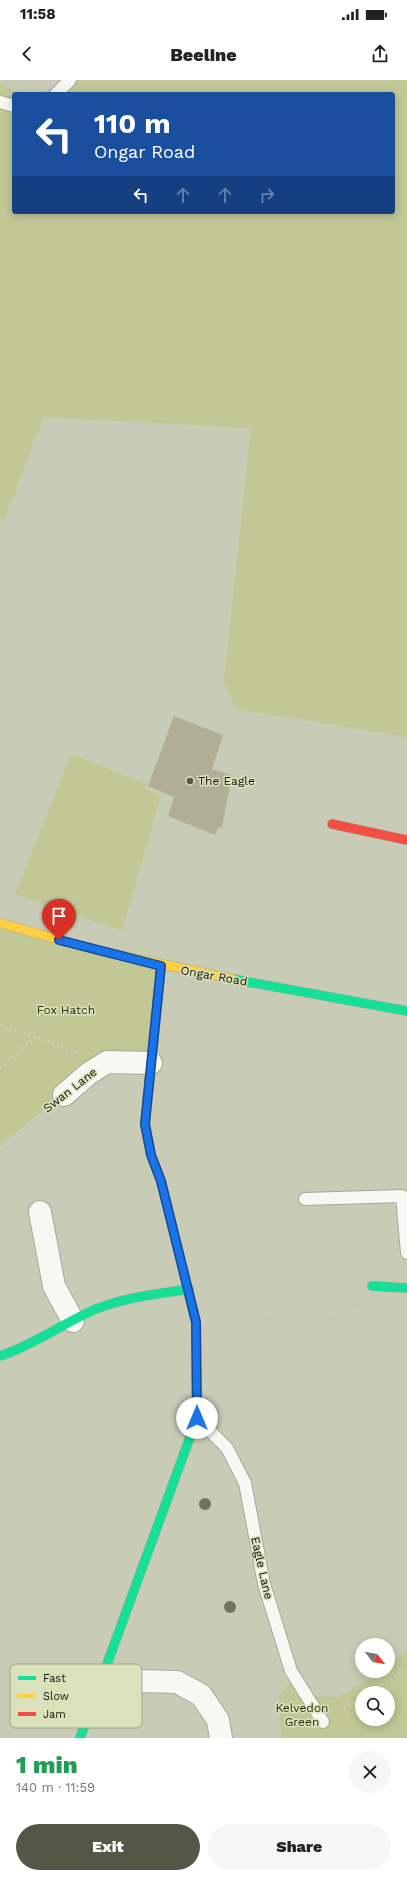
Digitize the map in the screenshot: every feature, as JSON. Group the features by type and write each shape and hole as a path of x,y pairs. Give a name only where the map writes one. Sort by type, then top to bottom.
{"street":[{"path":"332,824 407,840"},
{"name":"Ongar Road","path":"0,923 32,933 161,966 407,1011"},
{"path":"107,1664 197,1418 197,1332 189,1289 161,1181 151,1155 145,1124 161,966"},
{"name":"Swan Lane","path":"64,1095 88,1074 107,1062 151,1063"},
{"path":"40,1212 54,1286 73,1321"},
{"path":"372,1286 407,1288"},
{"path":"0,1356 36,1341 86,1313 130,1298 189,1289"},
{"path":"142,1681 177,1682 201,1695 218,1720 222,1738"},
{"path":"80,1738 84,1728"}],"lane":[{"path":"58,92 70,80"},
{"path":"0,102 12,105"},
{"path":"305,1199 402,1196 407,1253"},
{"name":"Eagle Lane","path":"197,1418 226,1448 245,1483 264,1584 291,1671 323,1722"}],"path":[{"path":"0,1025 107,1062"},
{"path":"0,1068 34,1038"},
{"name":"Swan Lane","path":"0,1147 64,1095"},
{"path":"197,1332 285,1308 289,1317 359,1311 372,1286"},
{"path":"380,1686 407,1671"},
{"path":"323,1722 355,1701"}],"green space":[{"path":"79,80 407,80 407,737 235,709 224,681 251,428 43,417 5,519 0,518 0,83 16,92 12,92 12,214 395,214 395,92 45,92"},
{"path":"71,754 147,784 145,788 161,796 122,931 15,894"},
{"name":"Fox Hatch","path":"0,923 161,966 151,1063 88,1074 0,1147"},
{"name":"Kelvedon Green","path":"407,1651 407,1738 281,1738 279,1695 295,1678 314,1696 339,1697 355,1687 355,1726 395,1726 395,1686 357,1686 370,1678 395,1678 395,1660"}],"building":[{"name":"The Eagle","path":"174,716 223,735 212,769 232,775 222,827 218,828 215,835 168,816 174,797 148,786"}],"traffic: fast":[{"path":"150,1077 161,966"},
{"path":"232,979 407,1011"},
{"path":"372,1286 407,1288"},
{"path":"0,1356 25,1346 84,1315 107,1305 142,1296 189,1289"},
{"path":"107,1664 197,1418 196,1322 189,1294"},
{"path":"80,1738 84,1728"}],"traffic: slow":[{"path":"0,923 100,951 232,979"},
{"path":"150,1077 145,1124 151,1155 161,1181 189,1294"}],"traffic: jam":[{"path":"332,824 407,840"}],"place":[{"name":"The Eagle","path":"190,781"}],"route":[{"path":"59,940 161,966 145,1124 151,1155 161,1181 196,1322 197,1418"}]}
